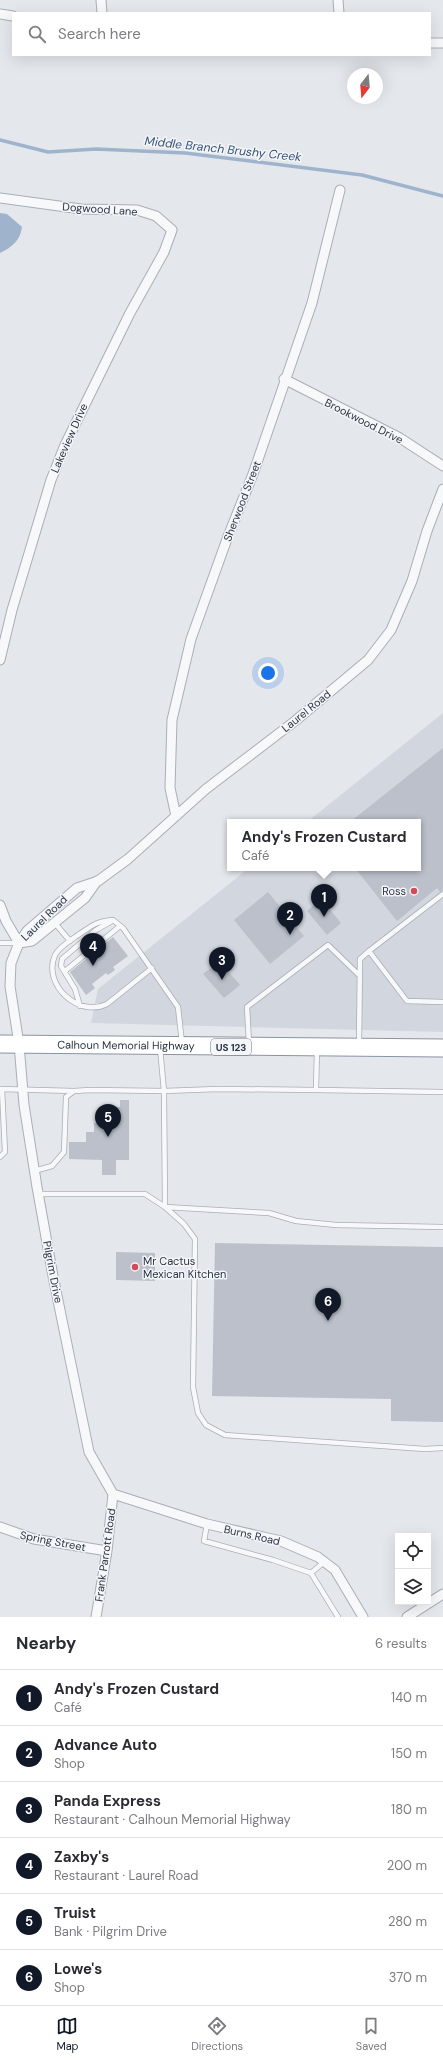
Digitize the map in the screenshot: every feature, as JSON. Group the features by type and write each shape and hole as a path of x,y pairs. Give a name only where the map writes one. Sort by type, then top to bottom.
{"highway":[{"name":"Calhoun Memorial Highway","path":"0,1044 182,1047 443,1048"}],"street":[{"path":"101,0 102,12"},
{"path":"338,0 339,12"},
{"path":"0,14 12,16"},
{"path":"431,43 443,43"},
{"name":"Sherwood Street","path":"176,816 170,788 172,720 191,639 226,539 253,474 284,379 312,303 340,190"},
{"name":"Dogwood Lane","path":"0,198 82,209 137,210 156,216 172,230"},
{"name":"Lakeview Drive","path":"0,660 16,596 51,480 62,452 130,313 164,252 172,230"},
{"name":"Brookwood Drive","path":"284,379 400,438 443,466"},
{"name":"Laurel Road","path":"19,943 32,941 85,898 98,881 128,859 206,789 295,721 368,660 391,630 412,581 427,531 443,489"},
{"name":"Laurel Road","path":"19,943 27,931 77,888 98,881"},
{"path":"0,904 6,921 19,943 11,963 10,986 19,1044"},
{"name":"Pilgrim Drive","path":"19,1044 23,1090 34,1171 89,1452 113,1494"},
{"name":"Burns Road","path":"113,1494 207,1524 281,1541 318,1557 335,1570 363,1617"},
{"name":"Frank Parrott Road","path":"96,1617 107,1551 113,1494"},
{"name":"Spring Street","path":"0,1527 34,1540 107,1551"},
{"path":"407,1617 443,1594"}],"lane":[{"path":"359,1048 360,959 443,894"},
{"path":"152,968 100,1008 80,1006 57,986 51,968 56,953 70,941 99,920 113,920 120,926 148,962 152,968 178,1007 182,1047"},
{"path":"80,1006 75,989 61,966 62,959 96,930 113,920"},
{"path":"54,922 70,941"},
{"path":"65,971 120,926"},
{"path":"0,943 19,943"},
{"path":"249,1047 247,1007 328,945 359,975"},
{"path":"369,951 407,1001 443,1002"},
{"path":"160,1046 164,1091 165,1207"},
{"path":"316,1090 317,1048"},
{"path":"0,1157 5,1152 1,1089 74,1091 114,1089 164,1091 218,1089 443,1092"},
{"path":"34,1171 52,1166 64,1152 66,1097 74,1091"},
{"path":"38,1194 145,1194 165,1207 184,1224 195,1239 193,1387 198,1413 206,1424 225,1434 443,1448"},
{"path":"165,1207 268,1213 296,1222 336,1226 443,1227"},
{"path":"207,1524 204,1541 273,1560 311,1573 338,1617"},
{"path":"311,1573 324,1562"}],"shaded area":[{"path":"443,713 443,1032 91,1023 98,989 245,871 421,871 421,819 311,819"}],"water":[{"path":"0,213 7,214 22,227 15,243 0,253"}],"building":[{"path":"443,748 443,890 440,892 437,888 397,921 357,871 421,871 421,819 354,819"},
{"path":"268,892 304,936 270,964 234,920"},
{"path":"321,899 341,923 327,935 307,911"},
{"path":"113,937 128,956 113,967 115,970 108,975 106,973 92,984 95,988 86,995 70,972"},
{"path":"219,961 240,985 224,998 203,974"},
{"path":"120,1100 129,1100 129,1160 116,1160 116,1175 102,1175 102,1160 69,1159 69,1142 86,1142 86,1132 94,1132 94,1123 103,1124 103,1117 114,1117 114,1107 120,1107"},
{"path":"215,1243 443,1247 443,1422 391,1421 391,1399 212,1396"},
{"name":"Mr Cactus Mexican Kitchen","path":"116,1252 155,1253 155,1281 116,1280"}],"waterway":[{"name":"Middle Branch Brushy Creek","path":"0,140 48,152 96,149 185,153 362,175 443,196"}],"place":[{"name":"Ross","path":"414,891"},
{"name":"Andy's Frozen Custard","path":"324,917"},
{"name":"Advance Auto","path":"290,935"},
{"name":"Zaxby's","path":"93,966"},
{"name":"Panda Express","path":"222,980"},
{"name":"Truist","path":"108,1137"},
{"name":"Mr Cactus Mexican Kitchen","path":"135,1267"},
{"name":"Lowe's","path":"328,1321"}]}
